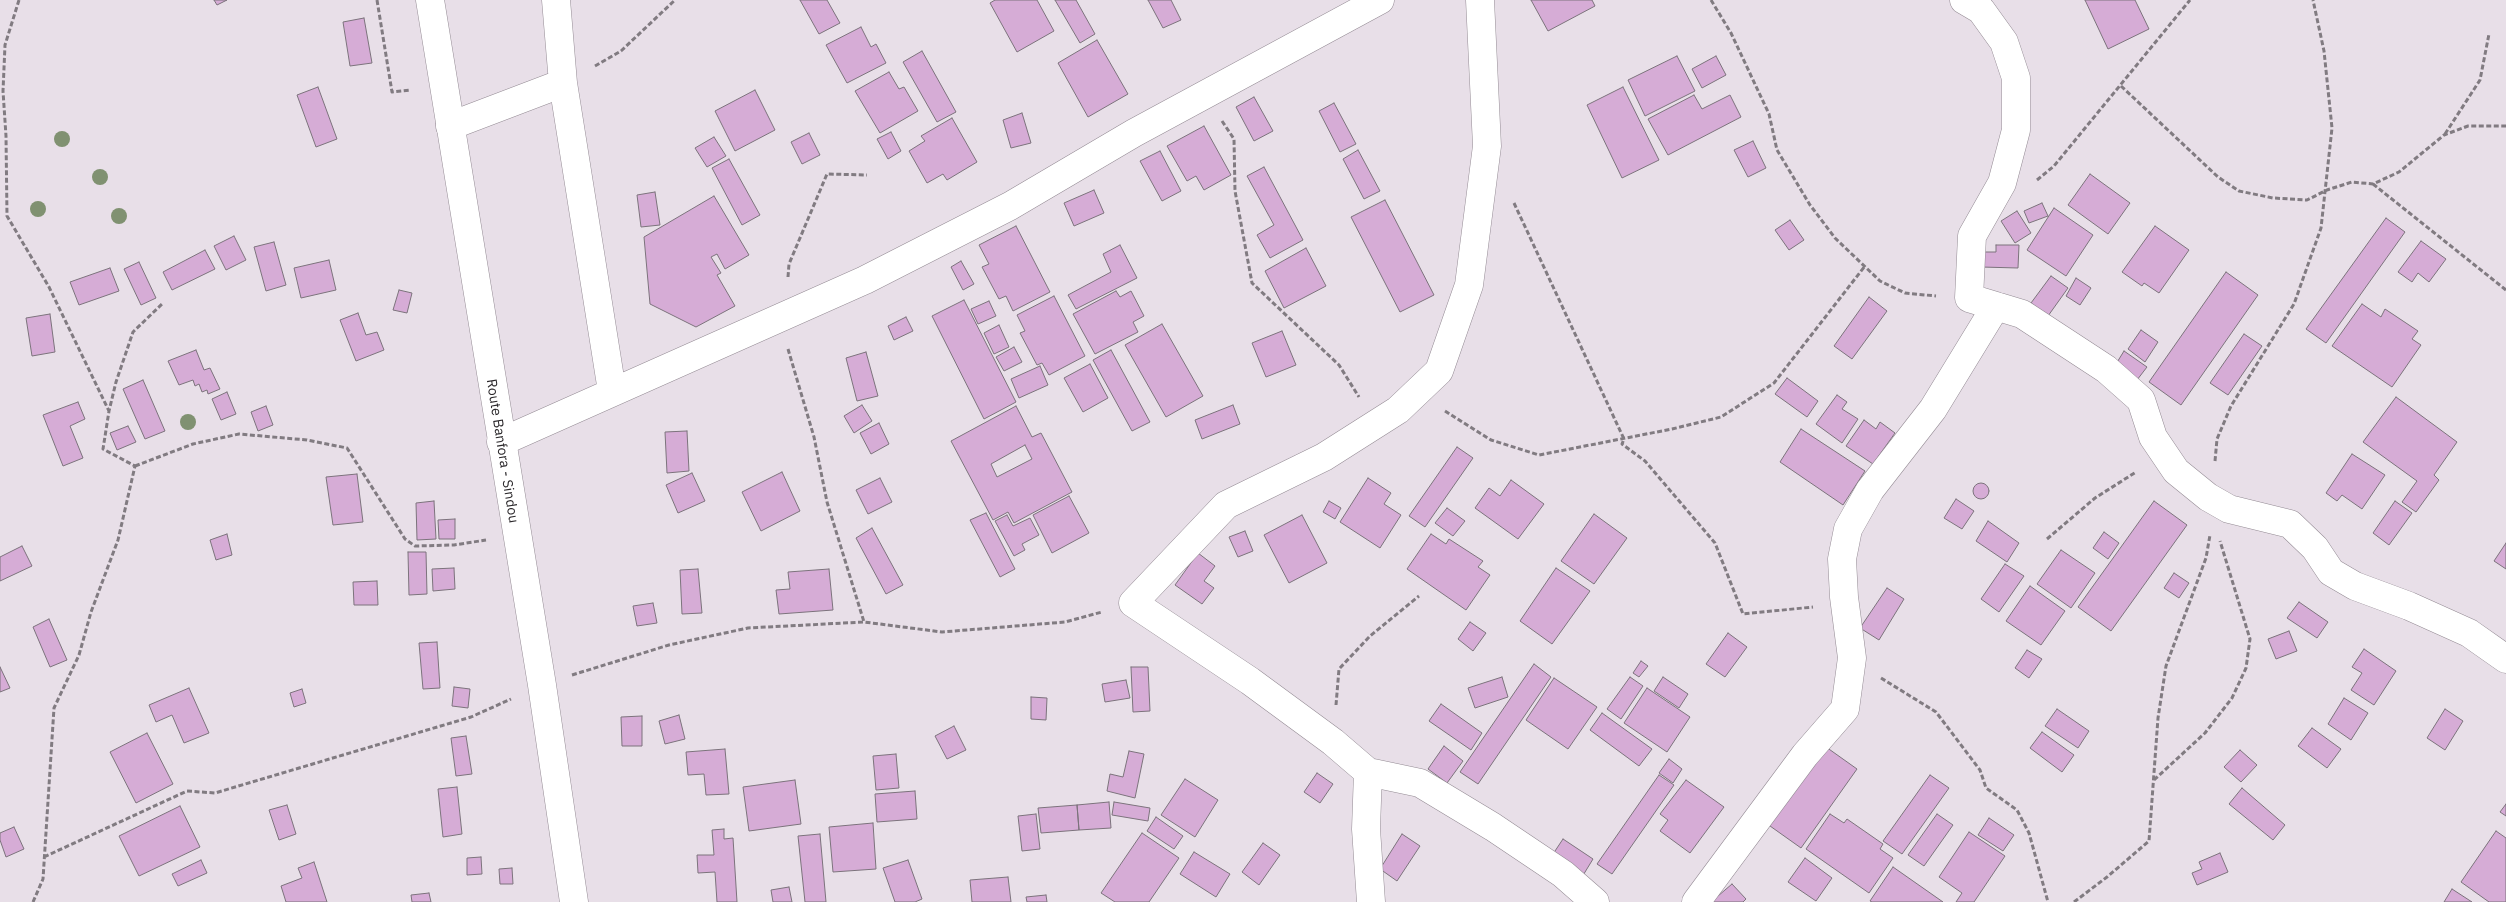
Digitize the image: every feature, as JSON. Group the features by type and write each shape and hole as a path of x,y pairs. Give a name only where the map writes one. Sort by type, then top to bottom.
{"street":[{"name":"Route Banfora - Sindou","path":"430,0 500,442 542,685 574,902"},
{"path":"556,0 563,83 612,391"},
{"path":"500,442 865,280 1010,206 1205,94 1380,0"},
{"path":"1480,0 1487,146 1469,285 1439,371 1398,410 1324,457 1226,505 1133,603 1250,681 1333,742 1368,772 1420,783 1493,826 1563,874 1595,902"},
{"path":"1964,0 1981,10 2004,42 2016,78 2016,130 2002,183 1972,236 1968,298 2022,314 2106,369 2141,400 2153,436 2176,471 2216,502 2229,509 2290,524 2315,548 2331,572 2355,586 2409,606 2469,633 2506,659"},
{"path":"450,126 563,83"},
{"path":"1696,902 1805,755 1845,710 1852,658 1846,614 1842,559 1848,529 1870,490 1933,409 1996,306"},
{"path":"1368,772 1366,829 1369,896"}],"path":[{"path":"19,0 5,45 3,91 7,216 49,287 109,411"},
{"path":"377,0 392,92 443,86"},
{"path":"563,83 622,52 674,0"},
{"path":"1711,0 1731,33 1769,114 1777,150 1810,205 1835,238 1880,281 1905,293 1968,298"},
{"path":"2034,183 2054,166 2190,0"},
{"path":"2153,781 2205,733 2232,698 2246,668 2250,639 2219,535 2214,477 2217,440 2230,406 2294,304 2322,228 2332,128 2324,51 2313,0"},
{"path":"2121,86 2218,177 2239,191 2273,198 2307,200 2327,190 2352,182 2373,184 2399,172 2444,135 2460,114 2480,80 2489,34"},
{"path":"1205,94 1234,139 1235,191 1252,283 1339,365 1358,395 1368,429"},
{"path":"2444,135 2468,126 2506,126"},
{"path":"864,622 827,502 814,437 779,319 786,301 789,264 827,174 867,175"},
{"path":"2373,184 2506,290"},
{"path":"1512,200 1624,438 1622,444 1645,461 1715,543 1743,614 1833,604 1846,614"},
{"path":"1415,394 1491,440 1539,455 1721,417 1774,383 1865,266"},
{"path":"163,303 133,332 116,382 103,449 135,466 192,444 239,434 306,440 347,448 405,539 415,546 454,545 516,535"},
{"path":"2047,539 2095,498 2164,454"},
{"path":"32,902 42,879 54,708 79,655 91,612 118,540 135,466"},
{"path":"2074,902 2149,841 2158,718 2166,666 2206,558 2216,502"},
{"path":"1333,742 1339,669 1370,636 1419,596"},
{"path":"44,857 187,791 215,793 399,737 422,733 471,717 542,685 669,644 748,628 864,622 942,632 1065,622 1133,603"},
{"path":"1852,658 1898,690 1936,712 1980,770 1986,788 2017,810 2029,833 2048,902"}],"building":[{"path":"214,0 227,0 217,5"},
{"path":"800,0 827,0 840,23 819,34"},
{"path":"995,0 1037,0 1054,31 1017,52 990,3"},
{"path":"1055,0 1076,0 1095,34 1080,43"},
{"path":"1148,0 1171,0 1181,20 1163,28"},
{"path":"1531,0 1592,0 1595,6 1548,31"},
{"path":"2085,0 2135,0 2149,29 2108,49"},
{"path":"364,18 372,63 350,66 343,22"},
{"path":"861,27 871,47 876,44 886,63 847,83 826,45"},
{"path":"1097,40 1128,94 1088,117 1058,63"},
{"path":"922,51 956,112 937,122 903,62"},
{"path":"1677,56 1695,91 1645,116 1628,80"},
{"path":"1716,56 1726,75 1702,88 1692,69"},
{"path":"889,72 899,89 904,87 918,111 880,133 855,91"},
{"path":"318,87 337,139 316,147 297,95"},
{"path":"1623,87 1659,160 1622,178 1587,105"},
{"path":"755,90 775,130 735,151 715,111"},
{"path":"1694,95 1702,109 1730,95 1741,117 1668,155 1648,119"},
{"path":"1254,97 1273,131 1254,141 1236,107"},
{"path":"1334,103 1356,144 1340,152 1319,111"},
{"path":"1022,113 1031,143 1011,148 1003,120"},
{"path":"952,118 977,162 947,180 943,174 927,183 909,151 925,141 921,136"},
{"path":"1204,126 1231,175 1204,190 1196,176 1187,181 1167,146"},
{"path":"891,132 901,151 888,159 877,139"},
{"path":"809,133 820,155 802,164 791,142"},
{"path":"714,137 726,156 707,167 695,148"},
{"path":"1753,141 1766,168 1748,177 1734,150"},
{"path":"1358,150 1380,191 1364,199 1343,159"},
{"path":"1160,151 1181,191 1162,201 1140,161"},
{"path":"729,159 760,215 742,225 712,168"},
{"path":"1264,167 1303,240 1270,258 1257,235 1274,225 1247,176"},
{"path":"2090,174 2130,203 2108,234 2068,205"},
{"path":"1094,190 1104,213 1074,226 1064,203"},
{"path":"655,192 660,225 641,227 637,195"},
{"path":"714,196 749,255 725,269 717,254 711,257 721,273 717,275 735,306 696,327 650,304 644,237"},
{"path":"1385,200 1434,295 1400,312 1351,217"},
{"path":"2042,203 2048,216 2029,223 2024,211"},
{"path":"2054,208 2093,235 2066,276 2027,250"},
{"path":"2017,211 2031,233 2015,243 2001,221"},
{"path":"2386,218 2405,232 2326,343 2306,329"},
{"path":"1790,220 1804,240 1789,250 1775,230"},
{"path":"1016,226 1050,292 1013,311 1006,296 999,299 982,267 989,264 979,245"},
{"path":"2155,226 2189,250 2159,293 2144,283 2142,286 2122,272"},
{"path":"234,236 246,260 226,270 214,246"},
{"path":"2421,241 2446,259 2429,282 2418,273 2412,282 2398,272"},
{"path":"274,242 286,285 266,291 254,247"},
{"path":"1120,245 1137,278 1076,309 1068,295 1111,272 1103,254"},
{"path":"1996,245 2019,245 2018,268 1981,267 1981,252 1996,252"},
{"path":"1306,248 1326,286 1284,308 1265,271"},
{"path":"205,250 215,269 172,290 163,272"},
{"path":"329,260 336,290 301,298 294,268"},
{"path":"961,261 974,284 963,290 951,267"},
{"path":"139,262 156,298 141,305 124,269"},
{"path":"110,268 119,291 79,305 70,282"},
{"path":"2226,272 2258,295 2181,405 2149,382"},
{"path":"2051,276 2068,288 2048,316 2031,303"},
{"path":"2076,278 2091,288 2080,305 2066,296"},
{"path":"399,290 412,293 407,313 393,310"},
{"path":"1116,291 1120,297 1131,291 1144,316 1133,322 1138,332 1095,354 1073,314"},
{"path":"1054,296 1085,356 1049,375 1042,363 1037,365 1020,333 1025,331 1017,315"},
{"path":"1869,297 1887,311 1852,359 1834,346"},
{"path":"964,300 1016,402 984,419 932,316"},
{"path":"989,301 996,316 978,324 971,309"},
{"path":"2362,304 2381,317 2385,309 2418,331 2412,339 2421,345 2392,387 2332,346"},
{"path":"358,313 366,335 377,332 384,350 356,361 340,320"},
{"path":"50,314 55,352 32,356 26,318"},
{"path":"906,317 913,331 894,340 888,326"},
{"path":"1162,324 1203,396 1166,417 1125,345"},
{"path":"999,325 1009,347 994,354 984,333"},
{"path":"2141,330 2158,342 2145,362 2128,349"},
{"path":"1282,331 1296,365 1266,377 1252,343"},
{"path":"2244,334 2262,346 2228,395 2210,383"},
{"path":"1014,347 1022,362 1004,371 996,357"},
{"path":"196,350 204,370 210,368 220,389 208,394 207,390 202,392 199,384 195,386 193,380 179,385 168,361"},
{"path":"1111,350 1150,422 1132,431 1093,360"},
{"path":"2124,351 2147,367 2137,380 2116,364"},
{"path":"866,352 878,396 857,401 846,358"},
{"path":"1090,364 1108,398 1083,412 1064,378"},
{"path":"1040,366 1048,385 1019,398 1011,379"},
{"path":"1787,378 1818,401 1807,417 1775,394"},
{"path":"143,380 165,431 145,439 123,389"},
{"path":"227,392 236,414 221,420 212,399"},
{"path":"1837,395 1847,402 1842,409 1858,419 1842,443 1816,424"},
{"path":"2396,397 2457,442 2434,475 2439,480 2416,512 2402,502 2417,481 2363,442"},
{"path":"78,402 85,419 70,426 83,458 63,466 43,415"},
{"path":"862,405 872,421 854,433 844,416"},
{"path":"1233,405 1240,424 1202,439 1195,420"},
{"path":"266,406 273,425 258,431 251,412"},
{"path":"1016,406 1032,437 1041,433 1072,492 1014,523 1008,512 993,520 951,441","holes":["1025,445 1032,459 997,477 991,464"]},
{"path":"1864,420 1876,429 1880,422 1895,433 1873,464 1846,446"},
{"path":"879,423 889,444 871,454 860,433"},
{"path":"128,426 136,442 117,450 110,433"},
{"path":"1801,429 1865,471 1843,505 1780,462"},
{"path":"687,431 689,471 667,473 665,432"},
{"path":"1457,447 1473,458 1425,527 1409,516"},
{"path":"2352,454 2385,475 2362,509 2342,495 2337,501 2326,493"},
{"path":"782,472 800,511 761,531 742,492"},
{"path":"692,473 705,501 678,513 666,485"},
{"path":"357,474 363,522 333,525 326,477"},
{"path":"880,478 892,502 868,514 856,490"},
{"path":"1368,478 1391,493 1384,504 1401,515 1380,548 1340,522"},
{"path":"1511,480 1544,504 1518,539 1475,508 1489,488 1500,496"},
{"path":"1981,483 1989,491 1981,499 1973,491"},
{"path":"1069,496 1089,533 1052,553 1033,515"},
{"path":"1956,499 1974,511 1962,529 1944,518"},
{"path":"434,501 436,539 417,540 416,503"},
{"path":"1329,501 1341,508 1335,519 1323,512"},
{"path":"2154,501 2187,525 2111,631 2078,607"},
{"path":"2395,501 2412,513 2389,545 2373,533"},
{"path":"1447,508 1465,521 1453,536 1435,523"},
{"path":"986,513 1015,569 1000,577 970,520"},
{"path":"1594,514 1627,538 1594,584 1561,561"},
{"path":"1007,515 1013,526 1030,518 1039,535 1022,544 1025,550 1014,556 995,521"},
{"path":"1302,515 1327,563 1289,583 1264,535"},
{"path":"455,519 455,539 439,539 438,520"},
{"path":"1988,521 2019,543 2007,562 1976,541"},
{"path":"872,528 903,585 886,594 856,538"},
{"path":"1245,531 1253,551 1238,557 1229,537"},
{"path":"2104,532 2119,543 2108,559 2093,548"},
{"path":"227,534 232,555 216,560 210,540"},
{"path":"1431,534 1446,544 1449,539 1483,561 1478,567 1490,575 1466,610 1407,569"},
{"path":"2506,543 2506,569 2494,561"},
{"path":"22,546 32,566 0,581 0,557"},
{"path":"2061,550 2095,573 2071,608 2037,584"},
{"path":"408,552 426,552 427,594 409,595"},
{"path":"1198,553 1215,566 1204,581 1214,588 1202,604 1175,585"},
{"path":"2005,564 2024,576 1999,612 1981,599"},
{"path":"454,568 455,589 433,591 432,569"},
{"path":"1556,568 1590,591 1552,644 1520,621"},
{"path":"698,569 702,613 682,614 680,570"},
{"path":"829,569 833,610 779,614 776,590 790,589 788,572"},
{"path":"2174,573 2189,583 2179,598 2164,588"},
{"path":"377,581 378,605 354,605 353,582"},
{"path":"2030,586 2065,611 2041,645 2006,621"},
{"path":"1887,588 1904,599 1879,640 1860,628"},
{"path":"2299,602 2328,622 2317,638 2287,618"},
{"path":"653,603 657,623 637,626 633,606"},
{"path":"49,619 67,660 50,667 33,627"},
{"path":"1470,622 1486,633 1473,651 1458,639"},
{"path":"2289,631 2297,651 2276,659 2268,639"},
{"path":"1728,633 1747,647 1725,677 1706,664"},
{"path":"437,642 440,688 423,689 419,643"},
{"path":"2364,649 2396,671 2374,705 2351,690 2362,673 2352,667"},
{"path":"2027,650 2042,659 2029,678 2015,668"},
{"path":"1641,661 1648,666 1639,677 1633,673"},
{"path":"1534,664 1551,677 1478,784 1460,772"},
{"path":"0,667 10,688 0,692"},
{"path":"1131,667 1148,667 1150,711 1133,712"},
{"path":"1502,677 1508,697 1475,708 1468,688"},
{"path":"1630,677 1643,686 1621,719 1607,709"},
{"path":"1663,677 1688,694 1679,708 1654,691"},
{"path":"1554,678 1597,707 1568,749 1526,720"},
{"path":"1126,680 1130,698 1105,702 1102,684"},
{"path":"454,687 470,689 468,708 452,706"},
{"path":"189,688 209,733 184,743 172,715 156,722 149,705"},
{"path":"1647,688 1690,717 1667,752 1624,723"},
{"path":"302,689 306,703 294,707 290,693"},
{"path":"1031,697 1047,698 1046,720 1031,719"},
{"path":"2344,698 2368,713 2351,740 2328,724"},
{"path":"1441,704 1482,733 1471,750 1429,721"},
{"path":"2057,709 2089,731 2078,748 2045,726"},
{"path":"2445,709 2463,721 2445,750 2427,738"},
{"path":"1602,713 1652,749 1639,766 1590,730"},
{"path":"679,715 685,739 665,744 659,721"},
{"path":"642,716 642,746 622,746 621,717"},
{"path":"954,726 966,750 947,759 935,736"},
{"path":"2312,728 2341,749 2327,768 2298,746"},
{"path":"2042,732 2074,755 2062,772 2030,748"},
{"path":"147,733 173,784 136,803 110,752"},
{"path":"466,736 472,774 456,776 451,738"},
{"path":"1819,742 1857,769 1801,848 1763,821"},
{"path":"1444,746 1463,761 1447,783 1428,769"},
{"path":"725,749 729,794 706,795 704,774 688,775 686,752"},
{"path":"2240,750 2257,765 2241,782 2224,767"},
{"path":"1129,751 1144,754 1135,798 1107,791 1110,774 1123,777"},
{"path":"896,754 899,788 876,790 873,756"},
{"path":"1669,759 1682,769 1673,783 1659,773"},
{"path":"1317,773 1333,784 1320,803 1304,792"},
{"path":"1659,775 1674,785 1612,874 1597,864"},
{"path":"1930,775 1949,788 1902,854 1883,841"},
{"path":"1185,779 1218,800 1195,837 1161,815"},
{"path":"795,780 801,824 749,831 743,787"},
{"path":"1686,780 1724,807 1690,853 1660,831 1668,820 1660,814"},
{"path":"457,787 462,834 443,837 438,789"},
{"path":"2242,788 2285,825 2273,840 2229,804"},
{"path":"915,791 917,819 877,822 875,794"},
{"path":"1109,802 1111,828 1079,830 1077,805"},
{"path":"1114,802 1150,808 1148,821 1112,815"},
{"path":"2506,804 2506,816 2500,812"},
{"path":"287,805 296,834 279,840 269,810"},
{"path":"1077,805 1079,830 1041,833 1038,808"},
{"path":"180,806 200,847 139,876 119,836"},
{"path":"1036,814 1040,849 1022,851 1018,816"},
{"path":"1830,814 1844,823 1847,819 1883,844 1880,849 1893,858 1869,893 1806,849"},
{"path":"1937,814 1953,825 1924,866 1908,855"},
{"path":"1156,817 1183,836 1174,849 1147,831"},
{"path":"1989,818 2014,835 2003,851 1978,835"},
{"path":"873,823 876,869 833,872 829,827"},
{"path":"14,827 24,849 6,857 0,840 0,833"},
{"path":"724,829 724,839 733,838 737,902 717,902 715,872 698,873 697,855 714,855 712,830"},
{"path":"2496,831 2506,838 2506,902 2489,902 2461,882"},
{"path":"1969,832 2005,856 1974,902 1956,902 1962,893 1939,877"},
{"path":"1142,833 1179,858 1149,902 1115,902 1101,893"},
{"path":"820,834 826,902 805,902 798,836"},
{"path":"1402,834 1420,846 1397,881 1380,869"},
{"path":"1563,839 1593,859 1582,877 1551,857"},
{"path":"1263,843 1280,855 1259,885 1242,872"},
{"path":"1194,852 1230,874 1216,897 1180,874"},
{"path":"2220,853 2228,872 2197,885 2192,873 2202,869 2199,862"},
{"path":"481,857 482,874 467,875 467,858"},
{"path":"1805,858 1832,878 1816,901 1788,882"},
{"path":"201,860 207,873 178,886 172,874"},
{"path":"908,860 922,899 915,902 895,902 883,868"},
{"path":"314,862 327,902 286,902 281,886 302,878 298,868"},
{"path":"1893,867 1943,902 1870,901"},
{"path":"512,868 513,884 500,884 499,869"},
{"path":"1008,877 1011,902 972,902 970,880"},
{"path":"1732,884 1746,899 1743,902 1711,902"},
{"path":"789,887 792,902 773,902 771,890"},
{"path":"2452,889 2472,902 2444,902"},
{"path":"429,893 431,902 412,902 411,895"},
{"path":"1046,895 1047,902 1027,902 1026,897"}]}
